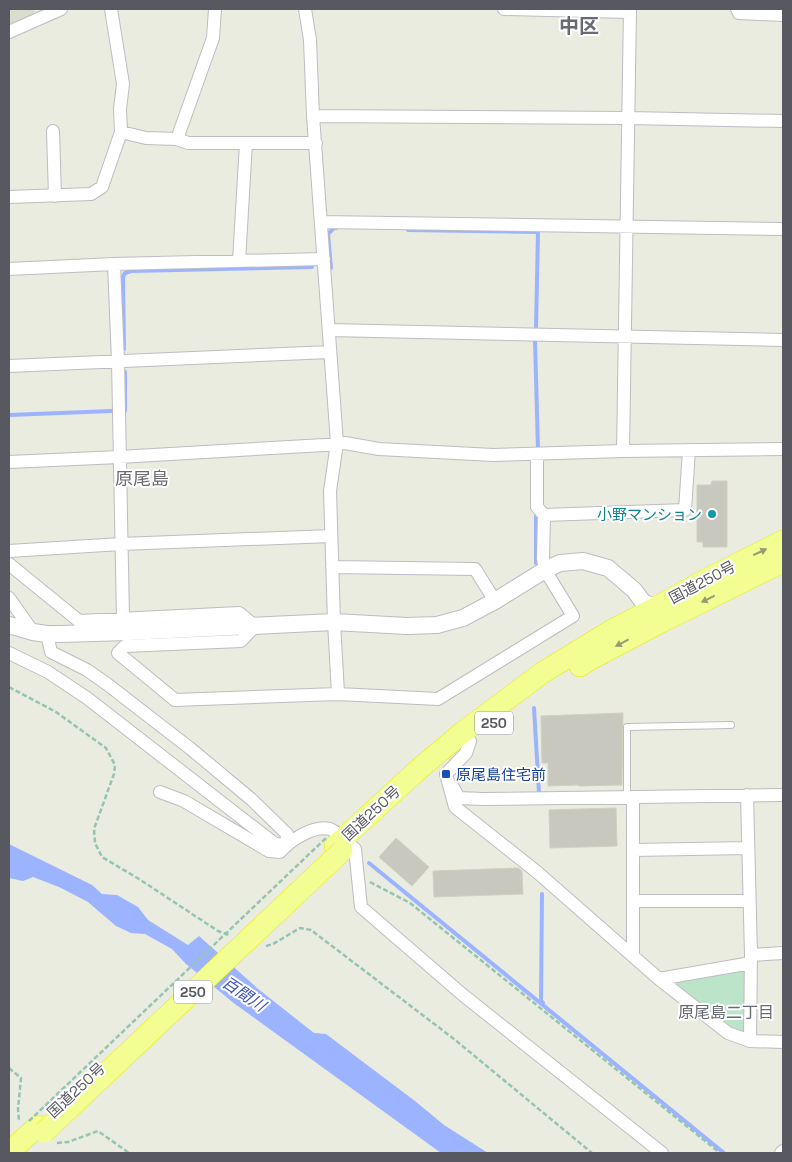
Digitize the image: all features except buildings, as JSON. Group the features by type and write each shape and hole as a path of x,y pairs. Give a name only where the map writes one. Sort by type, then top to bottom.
{"highway":[{"name":"国道250号","path":"9,1152 37,1130 419,769 463,732 542,674 614,628 783,541"},
{"name":"国道250号","path":"339,844 519,705 591,659 783,562"},
{"name":"国道250号","path":"21,1153 37,1130"}],"street":[{"path":"9,32 61,9"},
{"path":"9,197 91,194 102,188 121,132 120,109 123,84 111,9"},
{"path":"178,139 212,38 215,9"},
{"path":"305,9 310,40 313,116 337,443 330,491 338,694"},
{"path":"504,9 630,11 623,451"},
{"path":"736,9 739,13 783,14"},
{"path":"313,116 783,121"},
{"path":"53,131 55,196"},
{"path":"121,132 146,138 178,139 188,143 316,143"},
{"path":"238,261 246,143"},
{"path":"321,222 783,229"},
{"path":"9,269 114,264 324,259"},
{"path":"114,264 118,361 123,618"},
{"path":"329,330 783,340"},
{"path":"9,366 330,352"},
{"path":"9,462 337,443 379,450 493,455 783,449"},
{"path":"544,515 685,510 690,450"},
{"path":"255,626 241,641 125,646 118,653 175,700 338,694 438,699 573,616 545,570 543,559 544,515 537,507 537,454"},
{"path":"9,551 121,544 331,536"},
{"path":"9,625 40,633 128,632 334,622 408,626 437,625 463,618 560,563 583,561 608,568 634,590 643,602 655,608"},
{"path":"9,564 79,621 239,613 255,626"},
{"path":"332,567 475,569 495,601"},
{"path":"9,598 40,633 51,652 87,670 191,749 251,799 287,834 286,845"},
{"path":"9,614 40,633"},
{"path":"9,653 48,672 87,698 275,844 286,845"},
{"path":"446,774 466,753 470,741"},
{"path":"446,774 459,798 783,795"},
{"path":"446,774 455,806 537,872 660,979 728,1033 750,1041 783,1042"},
{"path":"160,792 184,801 268,851 280,852 286,845 302,835 317,829 330,829 339,844 354,849 361,907 463,995 662,1153"},
{"path":"747,795 751,959 750,1041"},
{"path":"630,797 633,850 634,956"},
{"path":"633,850 748,848"},
{"path":"633,902 749,901"},
{"path":"660,979 783,953"}],"lane":[{"path":"630,797 626,727 731,725"}],"path":[{"path":"37,1130 339,844"},
{"path":"358,875 410,903 720,1153"},
{"path":"9,1068 21,1078 18,1109 19,1121 68,1142 98,1131 129,1153"}],"shaded area":[{"path":"9,9 34,9 36,17 9,28"}],"green space":[{"path":"740,969 746,972 746,1035 732,1029 676,985 679,979"}],"water":[{"name":"百間川","path":"9,844 92,885 102,894 117,895 138,907 148,920 188,945 199,936 257,988 314,1033 326,1034 444,1125 488,1153 441,1153 235,1004 186,964 172,949 145,934 131,933 116,926 88,902 59,887 33,877 23,881 9,878"}],"waterway":[{"path":"328,268 331,268 328,234 336,228"},
{"path":"408,230 538,232 536,328"},
{"path":"124,349 123,277 125,273 131,271 312,267"},
{"path":"535,340 538,450"},
{"path":"124,411 125,372"},
{"path":"9,415 112,411"},
{"path":"536,516 536,563"},
{"path":"534,708 539,793"},
{"path":"369,863 724,1153"},
{"path":"542,894 541,1001 543,1003"}],"place":[{"name":"小野マンション","path":"712,514"},
{"name":"原尾島住宅前","path":"446,774"}],"district":[{"name":"中区","path":"579,26"},
{"name":"原尾島","path":"142,478"},
{"name":"原尾島二丁目","path":"726,1012"}]}
